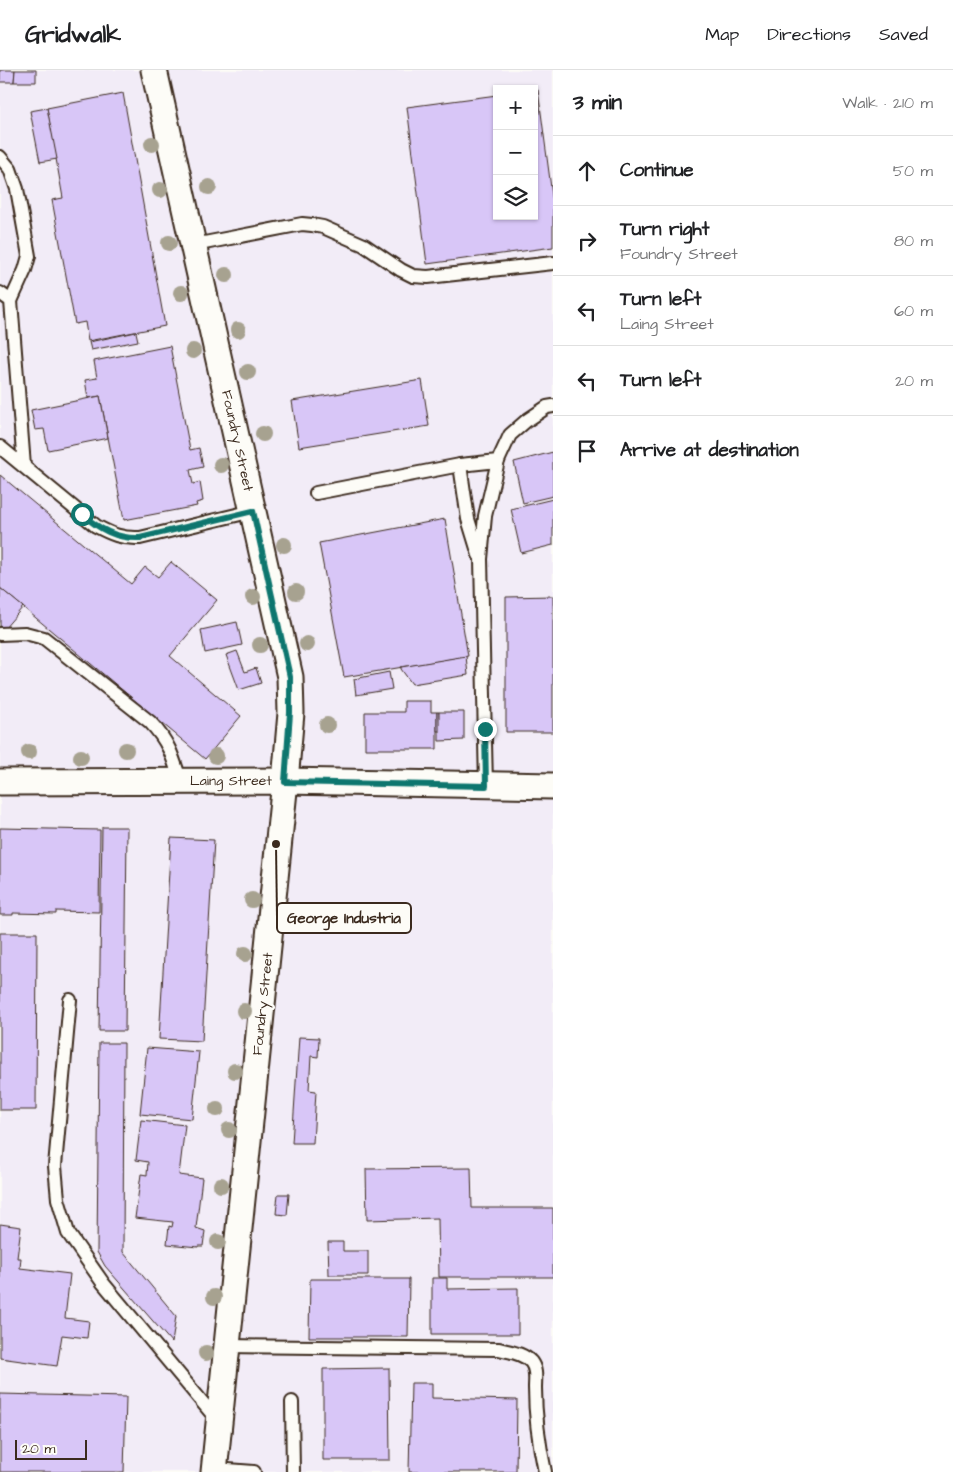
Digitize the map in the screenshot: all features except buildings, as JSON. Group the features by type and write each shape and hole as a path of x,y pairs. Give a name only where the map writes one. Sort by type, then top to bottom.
{"street":[{"name":"Foundry Street","path":"154,70 290,677 290,713 285,782 214,1470"},
{"name":"Laing Street","path":"0,782 285,782 553,786"}],"lane":[{"path":"0,157 10,169 17,189 29,256 11,301 24,466"},
{"path":"194,245 307,224 323,227 364,245 413,276 428,277 553,263"},
{"path":"0,293 11,301"},
{"path":"486,786 480,560 486,516 498,460 510,435 526,421 547,407 553,406"},
{"path":"0,447 96,526 113,535 127,539 140,538 253,511"},
{"path":"316,493 460,465 498,460"},
{"path":"460,465 468,519 480,560"},
{"path":"0,634 25,633 44,638 150,722 162,734 170,747 181,783"},
{"path":"70,1000 55,1166 58,1199 68,1233 103,1283 220,1423"},
{"path":"228,1346 499,1350 518,1354 529,1360 534,1368 536,1414 546,1472"},
{"path":"292,1402 293,1472"},
{"path":"214,1470 254,1472"}],"shaded area":[{"path":"0,70 553,70 553,1472 0,1472"}],"place":[{"name":"George Industria","path":"276,844"}],"route":[{"path":"82,514 96,526 113,535 127,539 140,538 253,511 290,677 290,713 285,782 486,786 485,729"}]}
